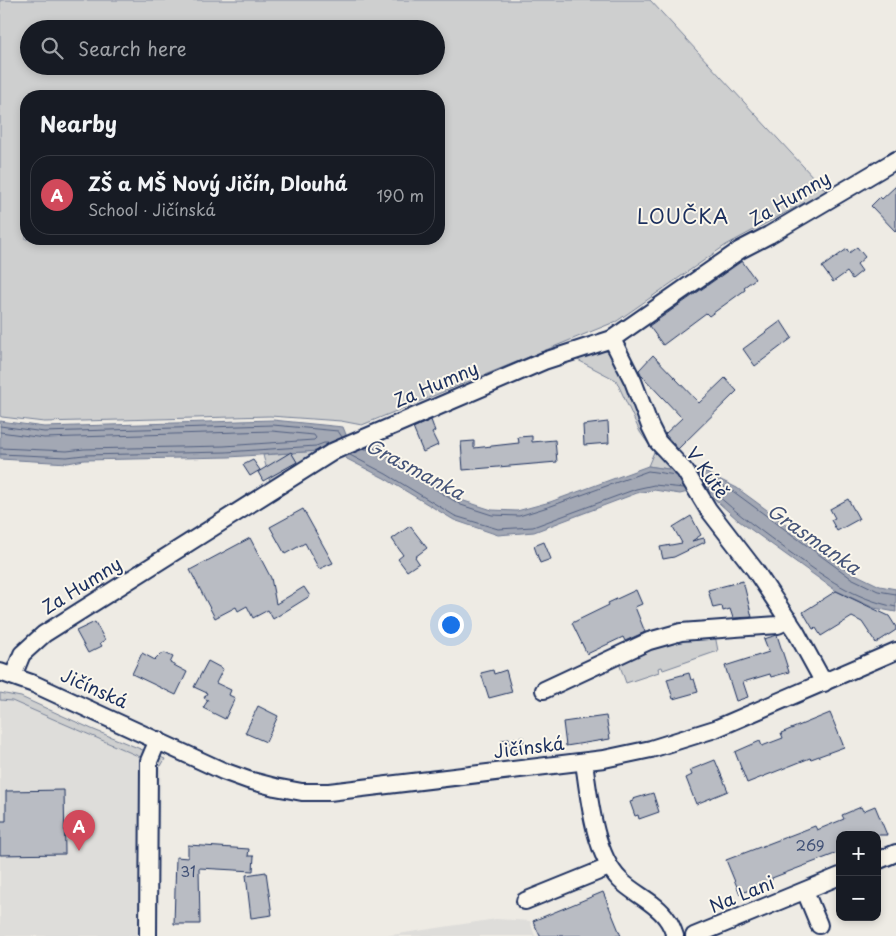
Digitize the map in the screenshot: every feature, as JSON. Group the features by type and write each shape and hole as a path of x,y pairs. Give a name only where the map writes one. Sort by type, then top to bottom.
{"street":[{"name":"Za Humny","path":"7,674 22,654 44,634 334,451 544,361 612,339 740,250 896,160"},
{"name":"V Kútě","path":"612,339 658,442 685,472 708,509 755,570 789,620 824,683"},
{"path":"544,690 649,641 681,632 778,626 789,620"},
{"name":"Jičínská","path":"7,674 248,780 289,790 316,792 361,789 584,762 651,749 716,729 896,652"},
{"path":"148,936 149,761 158,740"},
{"path":"584,762 596,831 609,867 631,890 667,918 675,936"},
{"path":"881,860 896,854"},
{"path":"525,901 609,867"},
{"name":"Na Lani","path":"694,936 836,878"},
{"path":"805,891 819,925"}],"shaded area":[{"path":"0,0 650,0 826,191 726,245 617,321 362,425 341,421 270,416 44,422 0,416"},
{"path":"594,350 606,351 611,355 674,470 648,466 654,452 640,432 616,380 574,358"},
{"path":"318,451 270,482 263,455 289,453 284,457 291,466 297,462 291,453"},
{"path":"715,635 718,651 663,670 662,667 658,668 659,672 626,683 618,660 651,647 682,639"},
{"path":"0,693 21,697 165,759 161,766 12,701 0,700"},
{"path":"0,700 12,701 161,766 157,936 0,936"},
{"path":"496,919 530,921 535,936 385,936"}],"water":[{"name":"Grasmanka","path":"273,420 343,427 347,437 366,445 378,443 464,501 492,510 517,511 550,502 648,466 696,473 705,472 737,488 853,573 880,586 896,589 896,612 874,608 835,590 739,521 709,494 688,492 680,494 654,490 637,493 534,532 498,535 454,520 384,478 347,459 344,455 325,448 318,451 229,457 84,460 68,463 0,459 0,421 44,427"}],"building":[{"path":"896,186 896,232 871,206"},
{"path":"857,247 865,257 857,264 862,271 852,279 847,272 833,282 822,267 847,249 849,253"},
{"path":"742,261 755,279 744,287 745,290 709,316 706,313 663,345 649,326"},
{"path":"781,321 792,338 755,366 743,349"},
{"path":"653,355 699,403 725,378 737,391 678,449 665,434 682,418 642,376 639,370"},
{"path":"431,420 435,431 432,433 438,445 423,452 413,428"},
{"path":"608,422 609,443 584,445 583,425"},
{"path":"532,436 532,442 555,440 557,462 463,470 461,442 474,441 474,448 519,443 518,437"},
{"path":"291,452 297,462 263,481 258,472"},
{"path":"253,460 260,470 250,476 243,465"},
{"path":"848,499 859,519 837,531 831,520 835,518 830,509"},
{"path":"303,509 333,563 319,569 305,543 285,554 270,527"},
{"path":"691,516 701,535 692,541 704,538 705,542 674,557 663,559 660,547 682,543 673,527"},
{"path":"410,526 427,548 415,557 419,563 407,571 398,559 403,555 392,539"},
{"path":"250,538 271,578 276,604 304,587 310,596 273,619 268,610 253,618 247,606 238,611 236,607 215,618 190,570"},
{"path":"544,542 551,559 540,563 534,546"},
{"path":"743,581 752,617 733,618 730,609 723,611 722,606 713,608 708,590"},
{"path":"636,590 642,604 635,607 645,632 625,641 623,637 587,654 572,623"},
{"path":"836,591 889,616 896,630 876,643 862,622 852,617 821,636 816,628 813,629 803,612"},
{"path":"95,622 105,640 100,643 102,646 88,653 76,631"},
{"path":"777,635 789,672 771,677 770,674 743,682 748,697 736,701 725,666 769,652 764,639"},
{"path":"142,653 155,660 165,653 173,657 170,663 187,672 176,695 132,674"},
{"path":"208,661 223,669 216,683 231,690 229,695 235,698 225,719 203,708 208,700 204,698 207,693 194,687"},
{"path":"493,670 494,674 506,670 512,692 489,698 481,673"},
{"path":"689,673 691,680 694,679 698,692 673,699 667,679"},
{"path":"258,706 278,716 266,742 245,733"},
{"path":"830,713 844,747 810,758 747,783 735,752 760,741 762,746 783,738 781,733"},
{"path":"606,716 610,739 566,746 563,722"},
{"path":"523,737 525,750 503,752 502,740"},
{"path":"715,760 728,791 696,804 686,778 692,775 690,770"},
{"path":"64,790 65,854 0,855 0,821 6,821 6,791"},
{"path":"653,793 659,812 639,819 638,815 635,816 630,802 633,799"},
{"path":"875,806 887,835 881,835 881,831 836,831 836,854 772,878 772,880 740,894 726,860 815,826 817,830 844,819 842,815 861,807 863,811"},
{"path":"188,845 249,849 248,856 254,856 253,871 199,868 200,924 174,924 176,857 188,858"},
{"path":"266,872 272,915 251,918 246,875"},
{"path":"603,892 621,936 540,936 533,921"}],"place":[{"name":"ZŠ a MŠ Nový Jičín, Dlouhá","path":"79,851"}],"district":[{"name":"LOUČKA","path":"683,217"}]}
